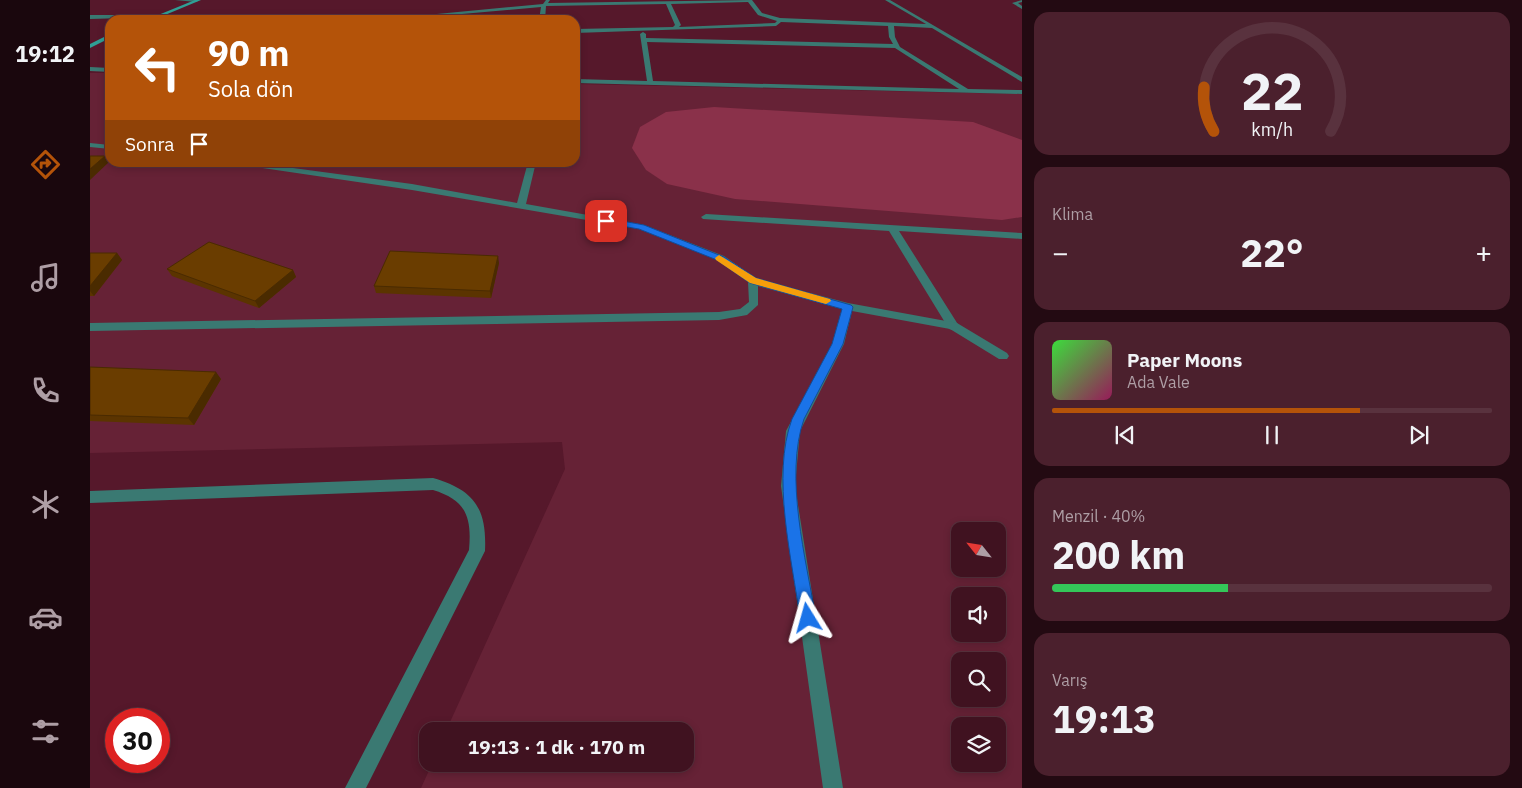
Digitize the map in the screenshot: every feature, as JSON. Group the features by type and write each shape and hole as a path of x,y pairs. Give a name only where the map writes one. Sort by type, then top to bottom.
{"main road":[{"path":"161,15 197,0"},
{"path":"90,46 105,38"}],"street":[{"path":"177,0 197,0"},
{"path":"507,0 509,8"},
{"path":"425,15 455,12 487,12 546,3 750,0 760,14 780,20 933,26"},
{"path":"887,0 1022,80"},
{"path":"1022,0 1014,3 1022,8"},
{"path":"668,2 678,25 674,29"},
{"path":"453,4 455,12"},
{"path":"90,17 105,17"},
{"path":"580,31 751,26 776,24 780,20"},
{"path":"891,25 892,37 896,46"},
{"path":"642,30 650,83"},
{"path":"644,40 896,46 966,91"},
{"path":"90,70 105,70"},
{"path":"580,81 1022,92"},
{"path":"90,144 105,146"},
{"path":"263,167 412,187 641,227 721,258 753,280 848,307 953,326 1003,356"},
{"path":"521,206 531,167"},
{"path":"706,217 1022,236"},
{"path":"893,228 953,326"},
{"path":"90,327 719,316 744,312 754,303 753,280"},
{"path":"833,788 788,486 793,431 838,344 848,307"},
{"path":"90,497 433,484 460,494 470,504 476,518 479,534 477,551 355,788"}],"shaded area":[{"path":"90,73 105,73 105,167 580,167 580,84 1022,94 1022,788 421,788 428,772 694,772 694,722 450,722 565,469 562,442 90,453"},
{"path":"714,107 973,122 1022,140 1022,217 1002,220 735,199 667,184 646,170 632,148 640,127 666,112"}],"building":[{"path":"90,156 105,156 90,169"},
{"path":"209,242 293,270 255,301 167,269"},
{"path":"390,251 498,256 490,291 374,286"},
{"path":"90,253 117,253 90,286"},
{"path":"90,367 216,372 188,418 90,415"}],"slow traffic":[{"path":"719,258 753,280 826,301"}],"route":[{"path":"606,221 641,227 721,258 753,280 848,307 838,344 793,431 788,486 808,618"}]}
